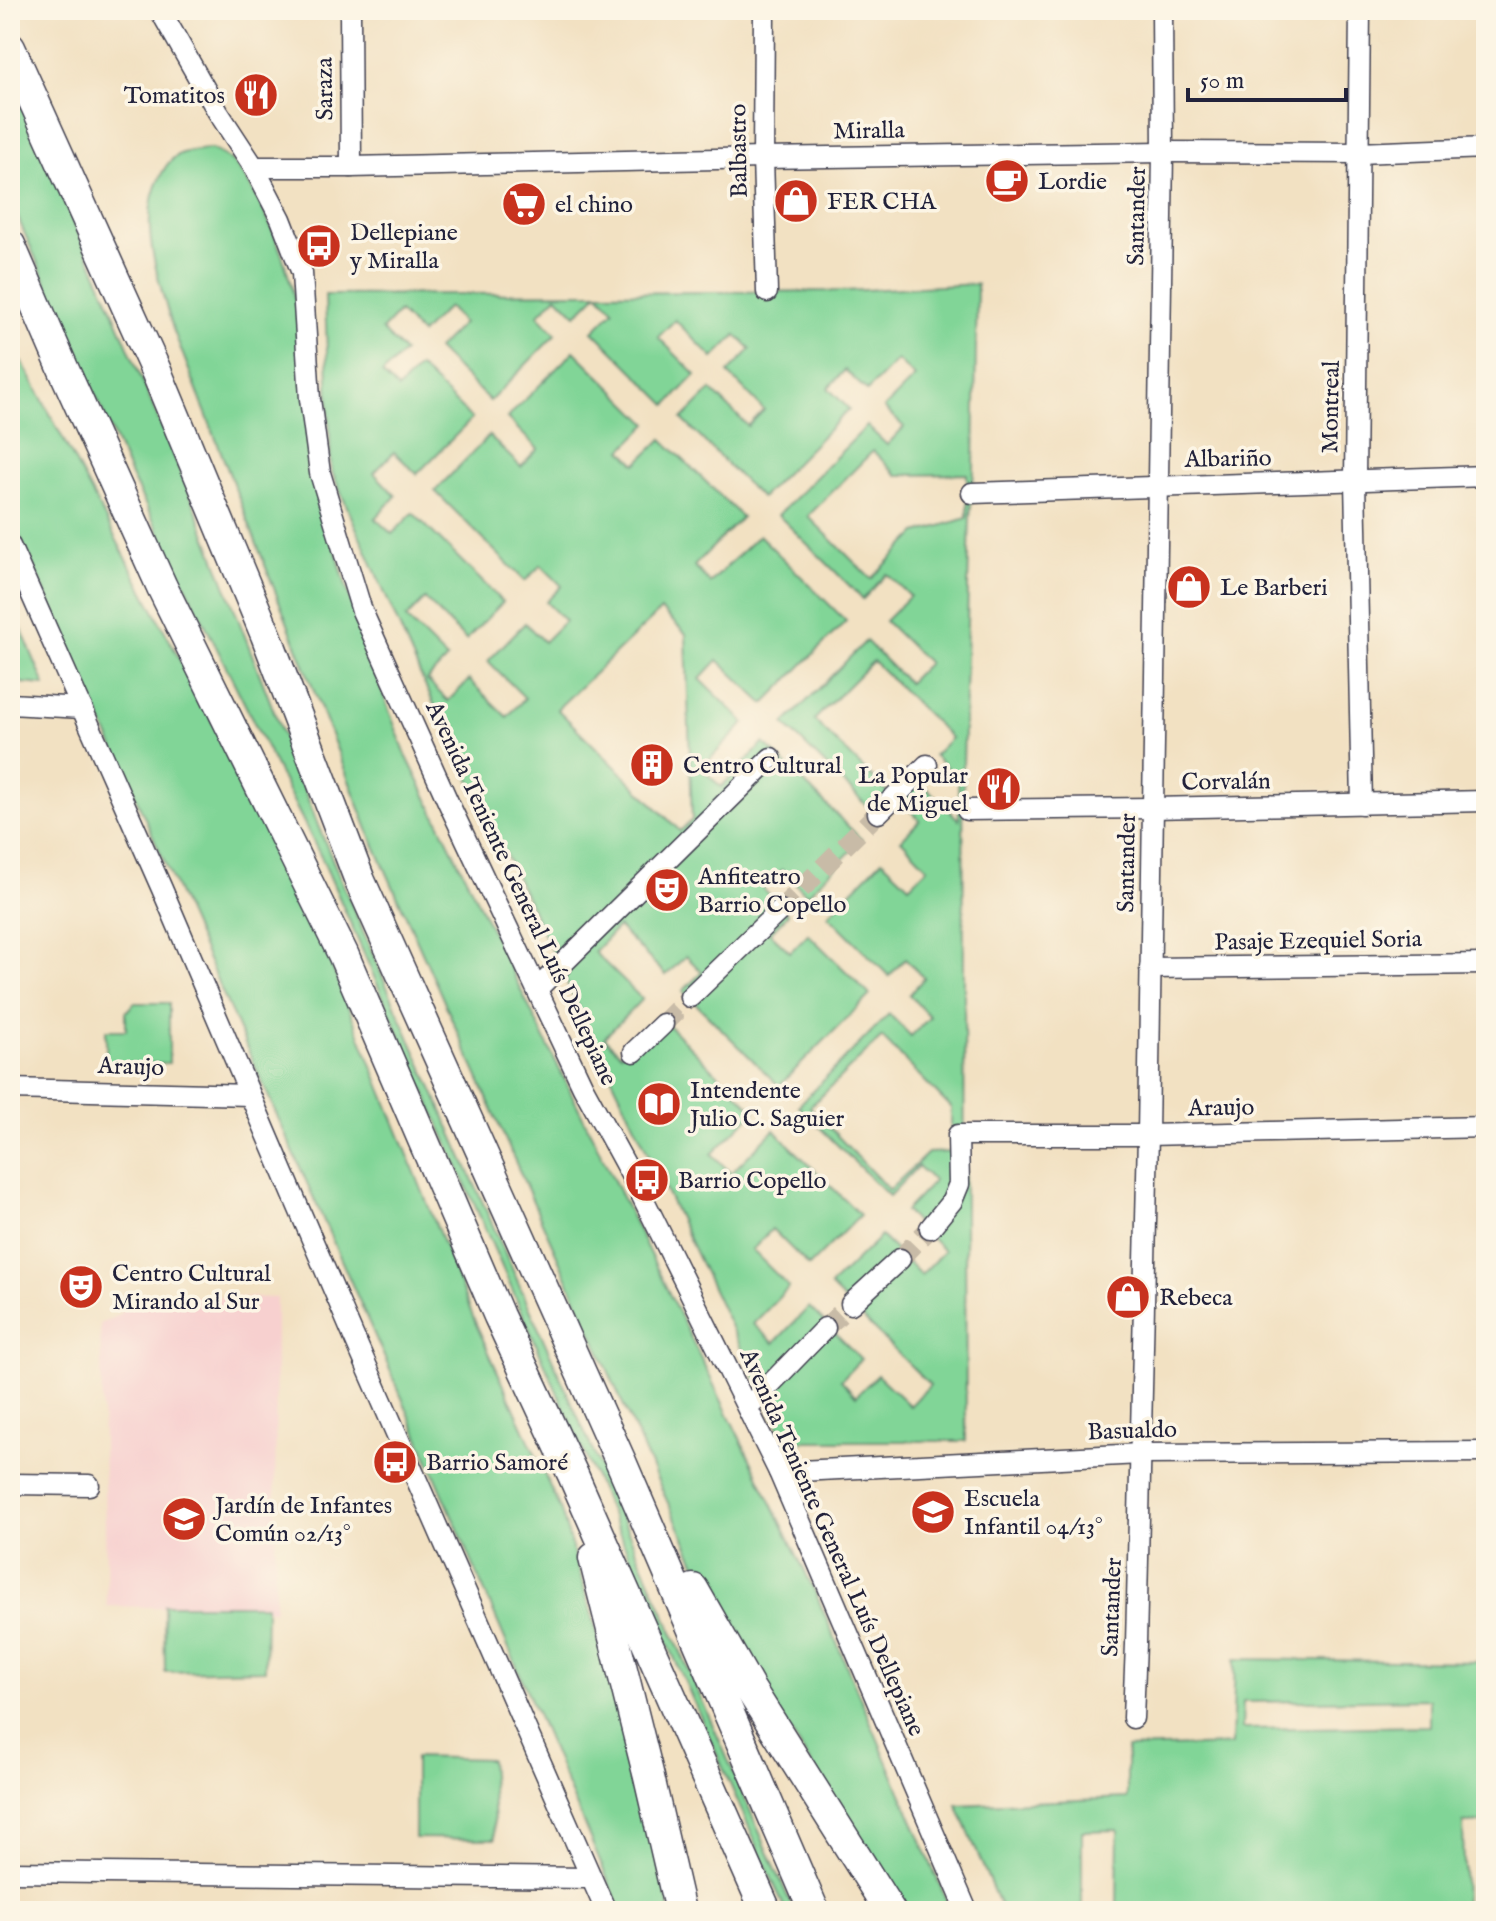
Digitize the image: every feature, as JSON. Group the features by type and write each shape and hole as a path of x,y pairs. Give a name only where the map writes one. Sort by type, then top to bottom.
{"highway":[{"path":"10,48 162,386 266,635 360,881 621,1462 814,1911"},
{"path":"10,245 162,587 343,954 499,1316 573,1475 766,1911"},
{"path":"621,1462 750,1689 890,1911"},
{"path":"573,1475 680,1911"}],"street":[{"name":"Avenida Teniente General Luís Dellepiane","path":"160,10 218,112 254,167 281,219 302,273 310,399 320,473 362,611 583,1087 637,1186 779,1472 967,1911"},
{"name":"Saraza","path":"350,10 351,167"},
{"name":"Balbastro","path":"764,10 763,158 767,292"},
{"name":"Santander","path":"1133,1718 1148,1135 1163,152 1162,10"},
{"name":"Montreal","path":"1360,10 1355,481 1362,804"},
{"name":"Miralla","path":"254,167 1163,152 1359,153 1486,148"},
{"name":"Albariño","path":"972,493 1486,476"},
{"path":"10,546 606,1911"},
{"path":"10,704 82,708"},
{"path":"537,989 771,758"},
{"path":"878,813 927,765"},
{"name":"Corvalán","path":"967,810 1486,801"},
{"path":"690,997 780,910"},
{"name":"Pasaje Ezequiel Soria","path":"1150,968 1486,964"},
{"path":"634,1052 663,1024"},
{"name":"Araujo","path":"10,1089 250,1095"},
{"name":"Araujo","path":"930,1228 952,1201 959,1184 958,1135 1148,1135 1486,1127"},
{"path":"851,1304 900,1259"},
{"path":"748,1407 825,1328"},
{"name":"Basualdo","path":"779,1472 1141,1454 1486,1452"},
{"path":"10,1484 89,1485"},
{"path":"10,1872 590,1878"}],"shaded area":[{"path":"129,1295 276,1298 275,1610 107,1606 100,1324 119,1315"}],"green space":[{"path":"10,80 108,299 192,499 319,828 379,969 794,1911 786,1911 323,861 131,476 24,232 10,199"},
{"path":"211,149 227,157 243,174 284,259 306,361 329,523 356,616 406,755 816,1594 951,1911 902,1911 722,1621 371,837 173,329 157,273 150,213 160,177 173,158 180,154"},
{"path":"977,284 974,470 963,764 966,1441 790,1441 780,1430 423,681 331,470 325,295 845,291","holes":["598,293 614,310 593,331 667,405 696,375 658,337 675,320 713,358 736,335 751,349 728,373 764,410 748,426 711,390 682,419 761,498 849,409 828,388 845,370 867,391 897,360 915,377 884,408 904,427 887,445 867,426 778,515 863,599 887,574 910,596 885,621 928,663 908,683 866,641 784,724 881,820 900,801 920,820 901,840 928,868 909,886 882,860 828,915 889,976 905,959 924,978 909,995 930,1017 911,1036 889,1014 798,1106 889,1196 918,1166 934,1181 905,1211 944,1251 921,1275 881,1236 830,1286 930,1385 910,1406 877,1375 856,1396 841,1380 861,1359 809,1307 774,1343 753,1324 789,1287 752,1250 772,1229 809,1266 860,1215 774,1130 731,1173 712,1154 755,1111 659,1016 621,1054 604,1038 642,999 594,952 618,927 666,975 686,956 702,972 683,991 779,1086 870,995 808,934 790,952 770,933 788,914 763,889 782,870 807,895 862,840 764,743 721,787 701,768 745,723 700,679 718,660 764,704 846,621 759,535 710,583 694,566 742,517 662,439 636,464 622,450 648,424 574,351 507,418 538,449 521,467 489,436 435,491 525,581 541,565 562,586 546,602 565,621 544,642 525,623 488,661 525,698 507,717 469,680 448,701 427,680 447,659 406,618 425,599 466,640 503,602 413,513 392,534 375,518 396,496 374,473 394,452 417,474 472,419 419,367 398,389 382,374 404,352 382,330 399,312 421,334 448,307 463,323 437,349 490,401 556,334 538,315 557,296 576,315","873,451 897,475 967,474 967,518 917,533 871,579 808,516","661,610 686,634 692,820 680,831 557,709","873,661 951,738 934,755 958,779 959,820 913,775 891,796 814,720","882,1037 951,1108 951,1152 928,1153 889,1190 810,1107"]},
{"path":"10,351 23,363 299,885 476,1324 561,1511 625,1726 670,1911 621,1911 390,1370 10,514"},
{"path":"10,602 45,685 10,682"},
{"path":"134,1003 169,1003 169,1063 106,1064 106,1030 126,1030 126,1012"},
{"path":"164,1605 266,1605 265,1670 165,1672"},
{"path":"1235,1659 1486,1662 1486,1822 1463,1823 1465,1911 1117,1911 1118,1830 1082,1831 1082,1909 1002,1911 957,1805 1127,1798 1127,1748 1232,1745","holes":["1429,1699 1429,1726 1242,1729 1243,1702"]},
{"path":"415,1757 490,1759 495,1839 415,1838"}],"tunnel":[{"path":"780,910 878,813"},
{"path":"663,1024 690,997"},
{"path":"900,1259 930,1228"},
{"path":"825,1328 851,1304"}],"place":[{"name":"Tomatitos","path":"256,95"},
{"name":"Lordie","path":"1007,181"},
{"name":"FER CHA","path":"796,201"},
{"name":"el chino","path":"524,204"},
{"name":"Dellepiane y Miralla","path":"319,246"},
{"name":"Le Barberi","path":"1189,587"},
{"name":"Centro Cultural","path":"652,765"},
{"name":"La Popular de Miguel","path":"999,789"},
{"name":"Anfiteatro Barrio Copello","path":"667,890"},
{"name":"Intendente Julio C. Saguier","path":"659,1104"},
{"name":"Barrio Copello","path":"647,1180"},
{"name":"Centro Cultural Mirando al Sur","path":"81,1287"},
{"name":"Rebeca","path":"1128,1297"},
{"name":"Barrio Samoré","path":"395,1462"},
{"name":"Escuela Infantil 04/13°","path":"933,1512"},
{"name":"Jardín de Infantes Común 02/13°","path":"184,1519"}]}
